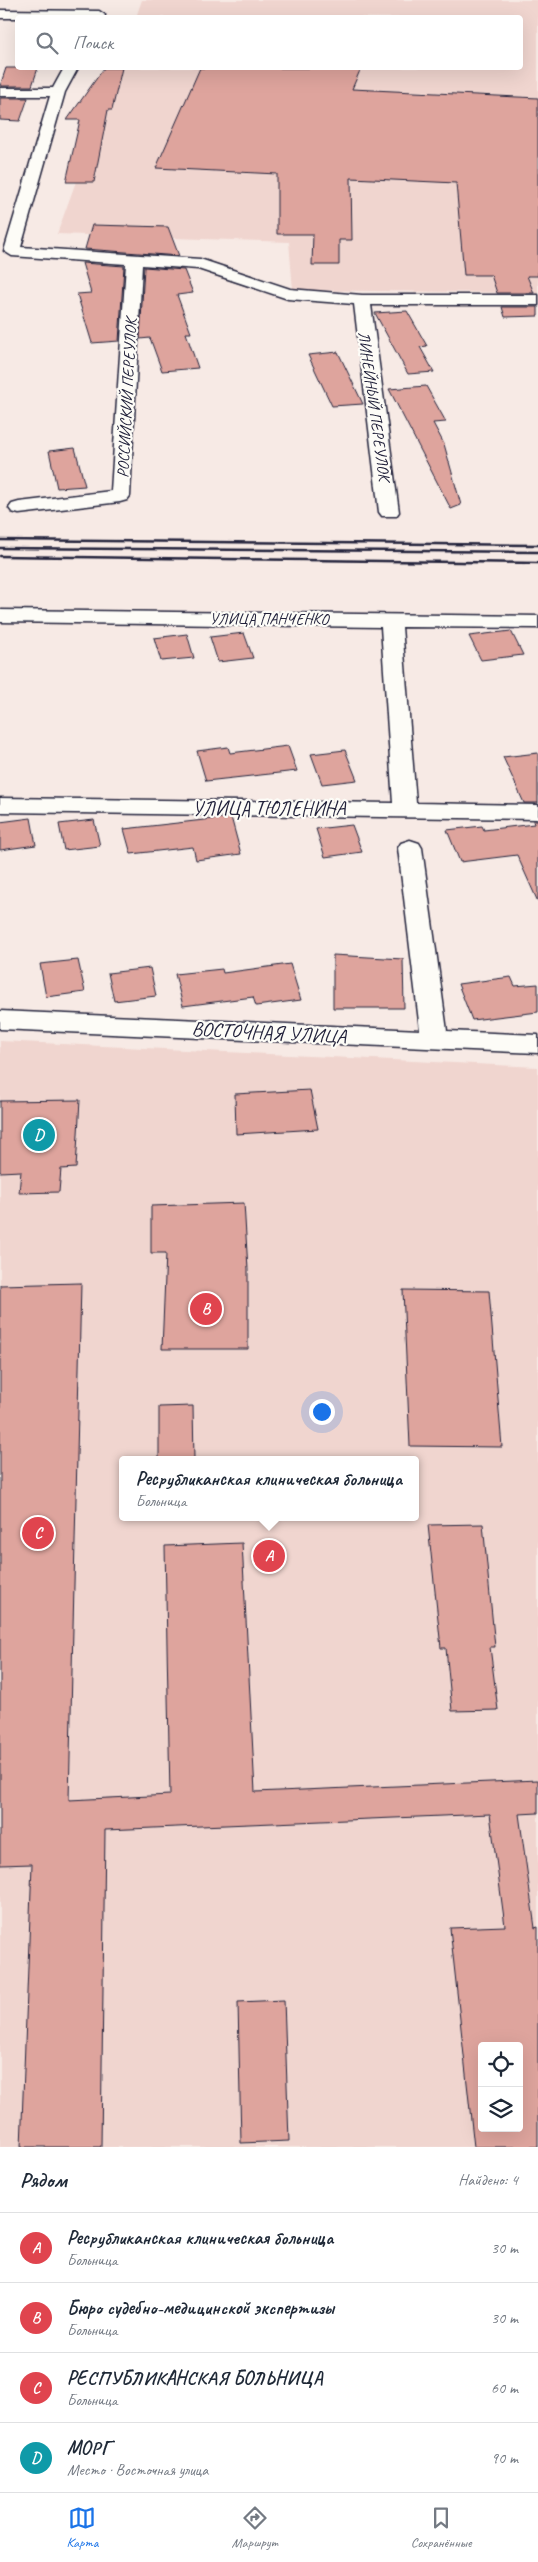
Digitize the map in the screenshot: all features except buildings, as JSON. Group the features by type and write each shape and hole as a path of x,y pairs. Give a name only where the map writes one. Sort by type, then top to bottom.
{"street":[{"path":"0,14 100,13"},
{"path":"70,70 58,92 12,251 200,264 288,294 362,300 538,300"},
{"path":"0,92 58,92"},
{"name":"РОССИЙСКИЙ ПЕРЕУЛОК","path":"19,508 120,496 134,259"},
{"name":"ЛИНЕЙНЫЙ ПЕРЕУЛОК","path":"362,300 390,512"},
{"name":"УЛИЦА ПАНЧЕНКО","path":"0,616 538,622"},
{"path":"391,619 405,809"},
{"name":"УЛИЦА ТЮЛЕНИНА","path":"0,805 538,812"},
{"path":"410,848 435,1040"},
{"name":"ВОСТОЧНАЯ УЛИЦА","path":"0,1020 538,1044"}],"shaded area":[{"path":"142,0 538,0 538,293 293,290 289,242 57,234 116,70 523,70 523,15 137,15"},
{"path":"0,1041 538,1067 538,2147 0,2147"}],"railway":[{"path":"0,540 538,545"},
{"path":"0,548 538,552"},
{"path":"0,556 538,563"}],"place":[{"name":"МОРГ","path":"39,1135"},
{"name":"Бюро судебно-медицинской экспертизы","path":"206,1309"},
{"name":"РЕСПУБЛИКАНСКАЯ БОЛЬНИЦА","path":"38,1533"},
{"name":"Ресрубликанская клиническая больница","path":"269,1556"}]}
